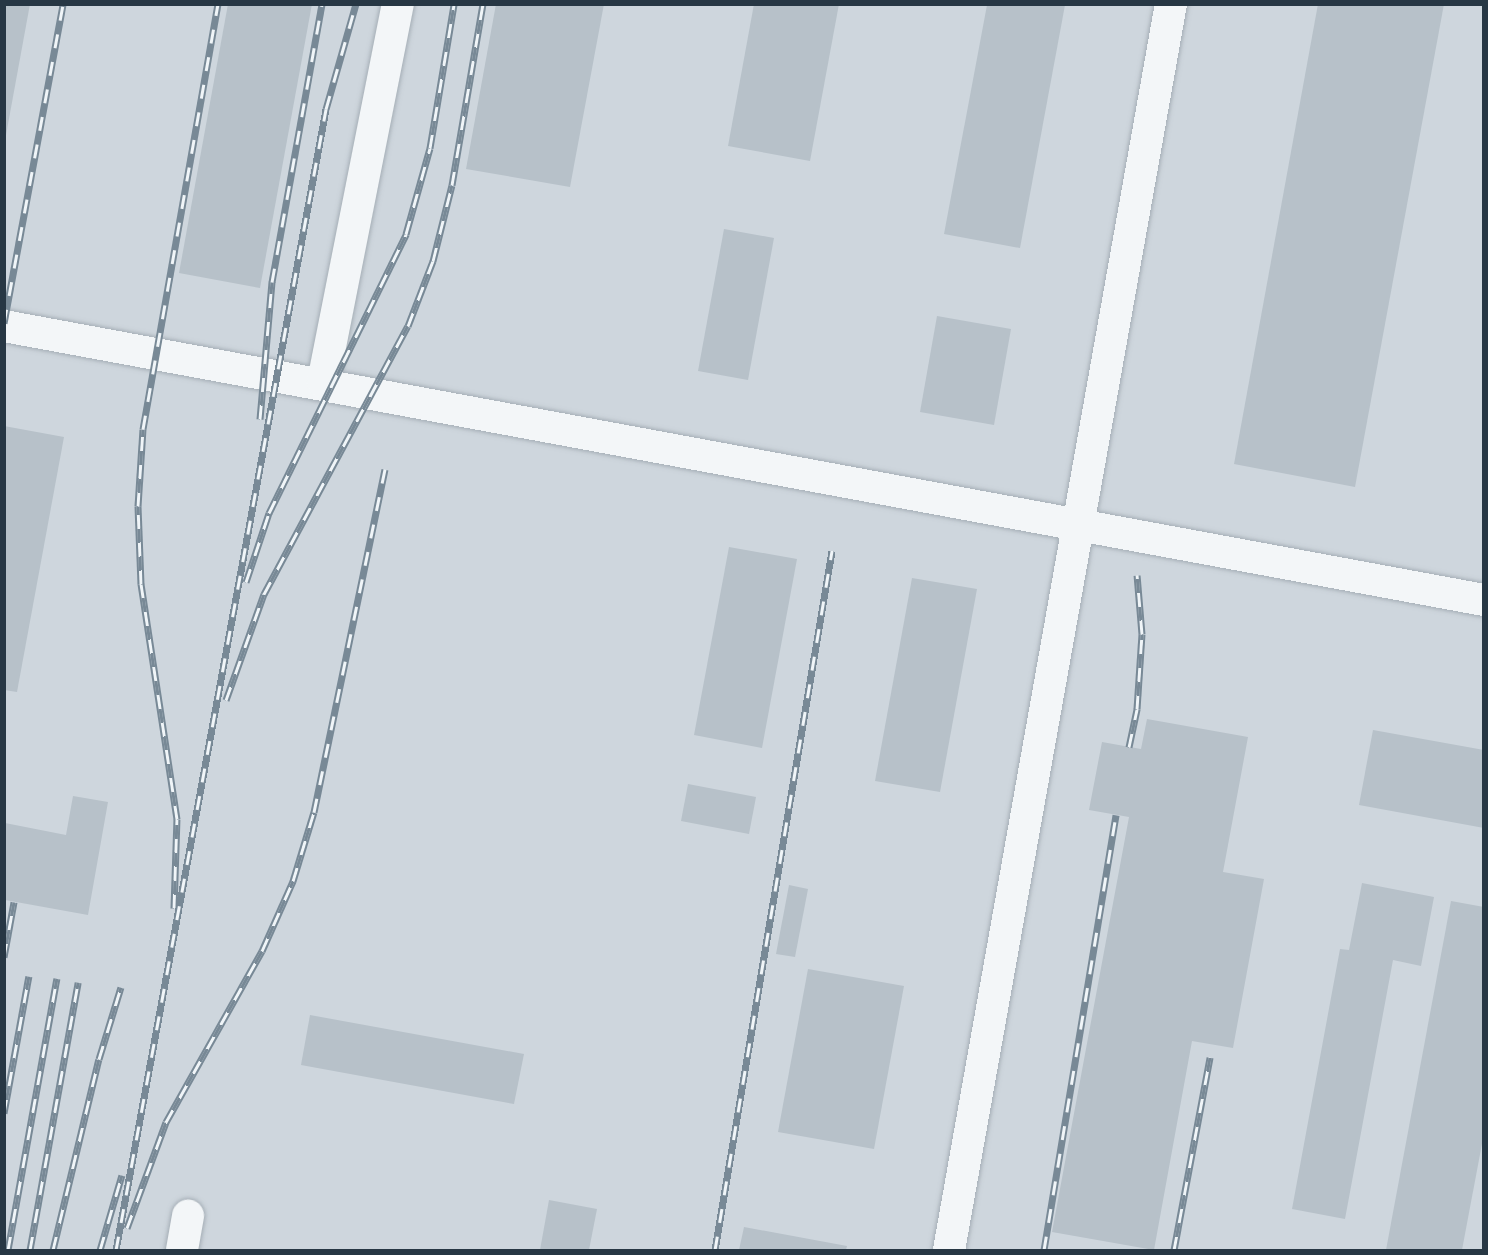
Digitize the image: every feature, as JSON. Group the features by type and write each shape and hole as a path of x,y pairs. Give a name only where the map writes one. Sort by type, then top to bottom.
{"lane":[{"path":"323,382 398,4"},
{"path":"948,1251 1172,4"},
{"path":"4,326 323,382 1077,527 1484,600"},
{"path":"182,1251 188,1216"}],"shaded area":[{"path":"5,5 1483,5 1483,1250 5,1250"}],"building":[{"path":"4,4 30,4 6,135 4,135"},
{"path":"228,4 312,4 260,288 179,273"},
{"path":"496,4 604,4 570,187 466,169"},
{"path":"754,4 839,4 810,161 728,146"},
{"path":"1318,4 1444,4 1355,487 1234,464"},
{"path":"987,5 1065,5 1020,248 944,234"},
{"path":"724,229 774,238 748,380 698,371"},
{"path":"937,316 1011,329 994,425 920,412"},
{"path":"4,426 64,437 17,692 4,690"},
{"path":"729,547 797,559 762,748 694,735"},
{"path":"912,578 977,589 940,792 875,781"},
{"path":"1147,719 1248,737 1223,872 1264,879 1233,1048 1192,1041 1154,1250 1052,1232 1129,817 1089,810 1102,742 1141,749"},
{"path":"1373,730 1484,750 1484,828 1359,805"},
{"path":"688,784 756,797 749,834 681,821"},
{"path":"73,796 108,802 88,915 5,900 5,823 66,835"},
{"path":"1362,883 1434,897 1421,966 1393,960 1345,1219 1292,1209 1340,949 1349,950"},
{"path":"789,885 808,889 795,957 776,954"},
{"path":"1451,901 1484,907 1484,1133 1462,1250 1386,1250"},
{"path":"808,969 904,986 874,1149 778,1132"},
{"path":"310,1015 524,1054 514,1104 301,1065"},
{"path":"549,1200 597,1209 589,1250 540,1250"},
{"path":"744,1227 847,1246 846,1250 739,1250"}],"railway":[{"path":"4,323 63,4"},
{"path":"174,908 177,819 141,584 138,506 143,429 218,4"},
{"path":"260,419 272,282 322,4"},
{"path":"116,1250 326,109 356,4"},
{"path":"246,582 269,513 406,234 430,148 454,4"},
{"path":"226,700 264,594 408,326 433,261 452,185 483,4"},
{"path":"127,1228 166,1122 262,951 293,881 314,812 385,469"},
{"path":"715,1250 832,551"},
{"path":"1129,747 1137,709 1142,634 1137,575"},
{"path":"1044,1250 1116,815"},
{"path":"4,957 14,902"},
{"path":"4,1113 29,976"},
{"path":"8,1250 57,978"},
{"path":"30,1250 78,982"},
{"path":"53,1250 99,1059 121,987"},
{"path":"1174,1250 1210,1057"},
{"path":"100,1250 122,1175"}]}
